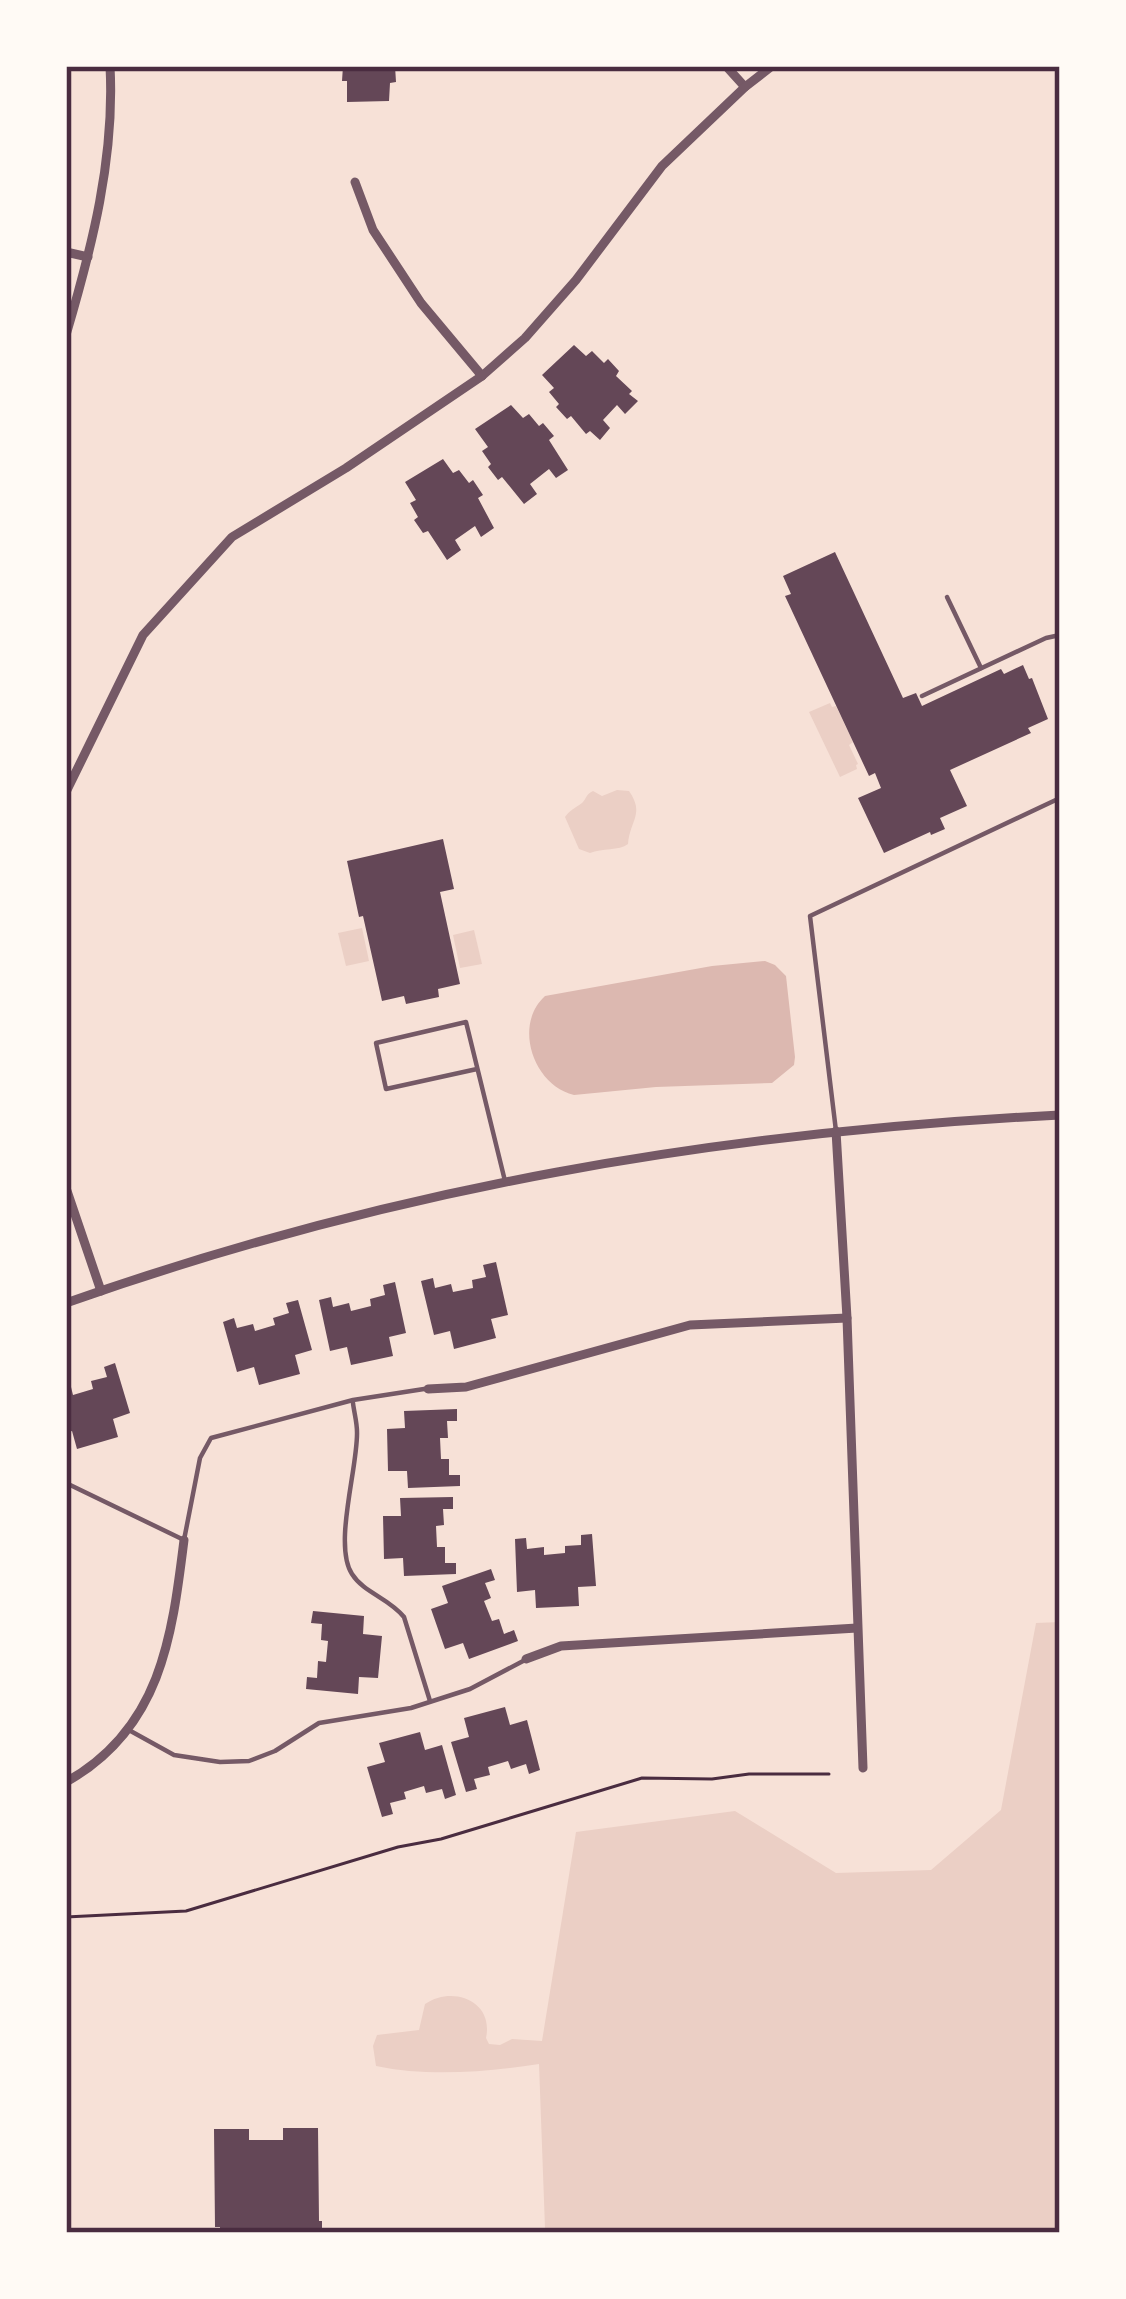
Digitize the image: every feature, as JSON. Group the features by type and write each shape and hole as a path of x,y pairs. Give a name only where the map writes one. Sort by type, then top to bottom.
{"street":[{"path":"66,334 106,172 110,66"},
{"path":"726,66 745,87"},
{"path":"66,792 143,635 232,537 346,468 482,376 525,338 576,280 662,166 772,66"},
{"path":"355,182 373,230 421,303 482,376"},
{"path":"66,252 88,257"},
{"path":"66,1303 227,1250 505,1180 664,1152 836,1131 1060,1115"},
{"path":"836,1131 863,1768"},
{"path":"66,1188 101,1291"},
{"path":"428,1389 466,1387 690,1325 847,1318"},
{"path":"66,1781 104,1753 142,1707 165,1658 184,1540"},
{"path":"526,1659 561,1646 857,1628"}],"lane":[{"path":"947,597 981,668"},
{"path":"922,696 1060,635"},
{"path":"836,1131 810,916 1060,798"},
{"path":"477,1069 386,1089 376,1042 466,1022 505,1180"},
{"path":"66,1483 184,1540 200,1457 211,1438 353,1400 428,1389"},
{"path":"353,1400 358,1432 346,1534 348,1570 404,1616 430,1701"},
{"path":"127,1729 174,1755 249,1761 319,1724 430,1701 470,1688 526,1659"}],"path":[{"path":"66,1917 186,1911 642,1778 829,1774"}],"shaded area":[{"path":"830,703 836,706 853,742 849,745 858,764 840,777 809,712"},
{"path":"629,791 636,806 628,844 590,853 579,849 565,817 591,792 602,796"},
{"path":"362,928 369,961 346,966 338,933"},
{"path":"474,930 482,964 460,968 453,935"},
{"path":"765,961 786,976 795,1057 794,1065 772,1083 574,1095 560,1089 538,1067 529,1037 530,1022 545,996"},
{"path":"1060,1622 1060,2233 505,2233 505,2229 545,2228 539,2064 457,2072 376,2066 373,2046 377,2035 419,2030 425,2004 447,1996 478,2006 489,2044 512,2039 542,2041 576,1832 735,1811 836,1873 931,1870 1001,1810 1036,1623"}],"building":[{"path":"343,66 395,66 396,82 390,83 389,101 347,102"},
{"path":"574,345 586,356 592,351 604,363 608,359 638,401 625,414 617,405 603,420 610,428 600,440 590,431 586,434 556,407 559,404 549,392 554,388 542,375"},
{"path":"511,405 523,418 529,414 539,426 543,423 554,436 549,440 568,470 556,478 549,469 530,484 537,494 524,504 488,467 491,464 482,451 488,447 475,429"},
{"path":"443,459 453,473 459,470 469,483 473,480 494,528 481,537 475,526 455,540 461,550 447,560 428,531 423,533 414,520 418,517 410,503 416,500 405,482"},
{"path":"835,552 903,698 916,693 922,706 1001,669 1004,674 1023,665 1048,719 1028,728 1031,733 950,770 967,806 940,818 945,829 884,853 858,798 881,788 875,773 869,776 785,596 791,594 783,576"},
{"path":"443,839 454,889 440,892 460,984 438,989 439,997 406,1004 404,996 382,1001 347,861"},
{"path":"496,1262 508,1315 491,1319 496,1338 454,1349 450,1331 434,1335 421,1281 433,1278 435,1288 451,1284 453,1292 473,1288 472,1280 486,1277 483,1265"},
{"path":"395,1282 406,1333 389,1337 393,1356 351,1365 347,1347 330,1351 319,1300 331,1297 333,1307 349,1303 351,1311 371,1306 370,1299 385,1295 383,1285"},
{"path":"298,1300 312,1350 295,1355 300,1374 259,1385 254,1367 237,1372 223,1322 234,1318 237,1328 253,1324 255,1331 275,1325 273,1318 289,1313 286,1303"},
{"path":"115,1363 130,1413 113,1419 118,1437 77,1449 72,1431 66,1433 66,1389 71,1387 73,1395 93,1389 91,1381 107,1377 104,1367"},
{"path":"457,1409 457,1421 447,1421 448,1438 440,1438 441,1459 449,1459 449,1475 460,1475 460,1486 408,1488 407,1471 388,1471 387,1429 405,1428 404,1411"},
{"path":"453,1497 453,1509 443,1509 444,1525 436,1526 437,1547 445,1547 445,1563 456,1563 456,1574 404,1576 403,1558 384,1559 383,1516 401,1516 400,1498"},
{"path":"592,1534 596,1586 578,1587 579,1606 536,1608 535,1590 517,1592 515,1539 526,1538 527,1549 544,1547 544,1555 565,1553 565,1546 581,1545 581,1535"},
{"path":"491,1569 495,1580 485,1583 491,1598 484,1601 492,1621 499,1619 504,1634 514,1630 518,1641 469,1659 463,1643 445,1649 431,1609 448,1603 442,1586"},
{"path":"313,1611 364,1616 363,1634 382,1636 378,1678 359,1677 358,1694 306,1689 307,1677 317,1678 318,1661 326,1662 328,1641 321,1640 322,1624 311,1623"},
{"path":"505,1707 510,1725 527,1720 540,1770 529,1774 526,1764 511,1769 508,1761 488,1767 490,1775 474,1779 477,1789 466,1792 451,1742 469,1737 464,1718"},
{"path":"420,1732 425,1750 442,1745 456,1795 445,1799 442,1789 426,1793 424,1786 404,1792 406,1799 390,1803 393,1814 382,1817 367,1767 385,1762 379,1743"},
{"path":"283,2128 318,2128 322,2233 220,2233 220,2227 215,2227 214,2129 249,2129 249,2140 283,2140"}]}
